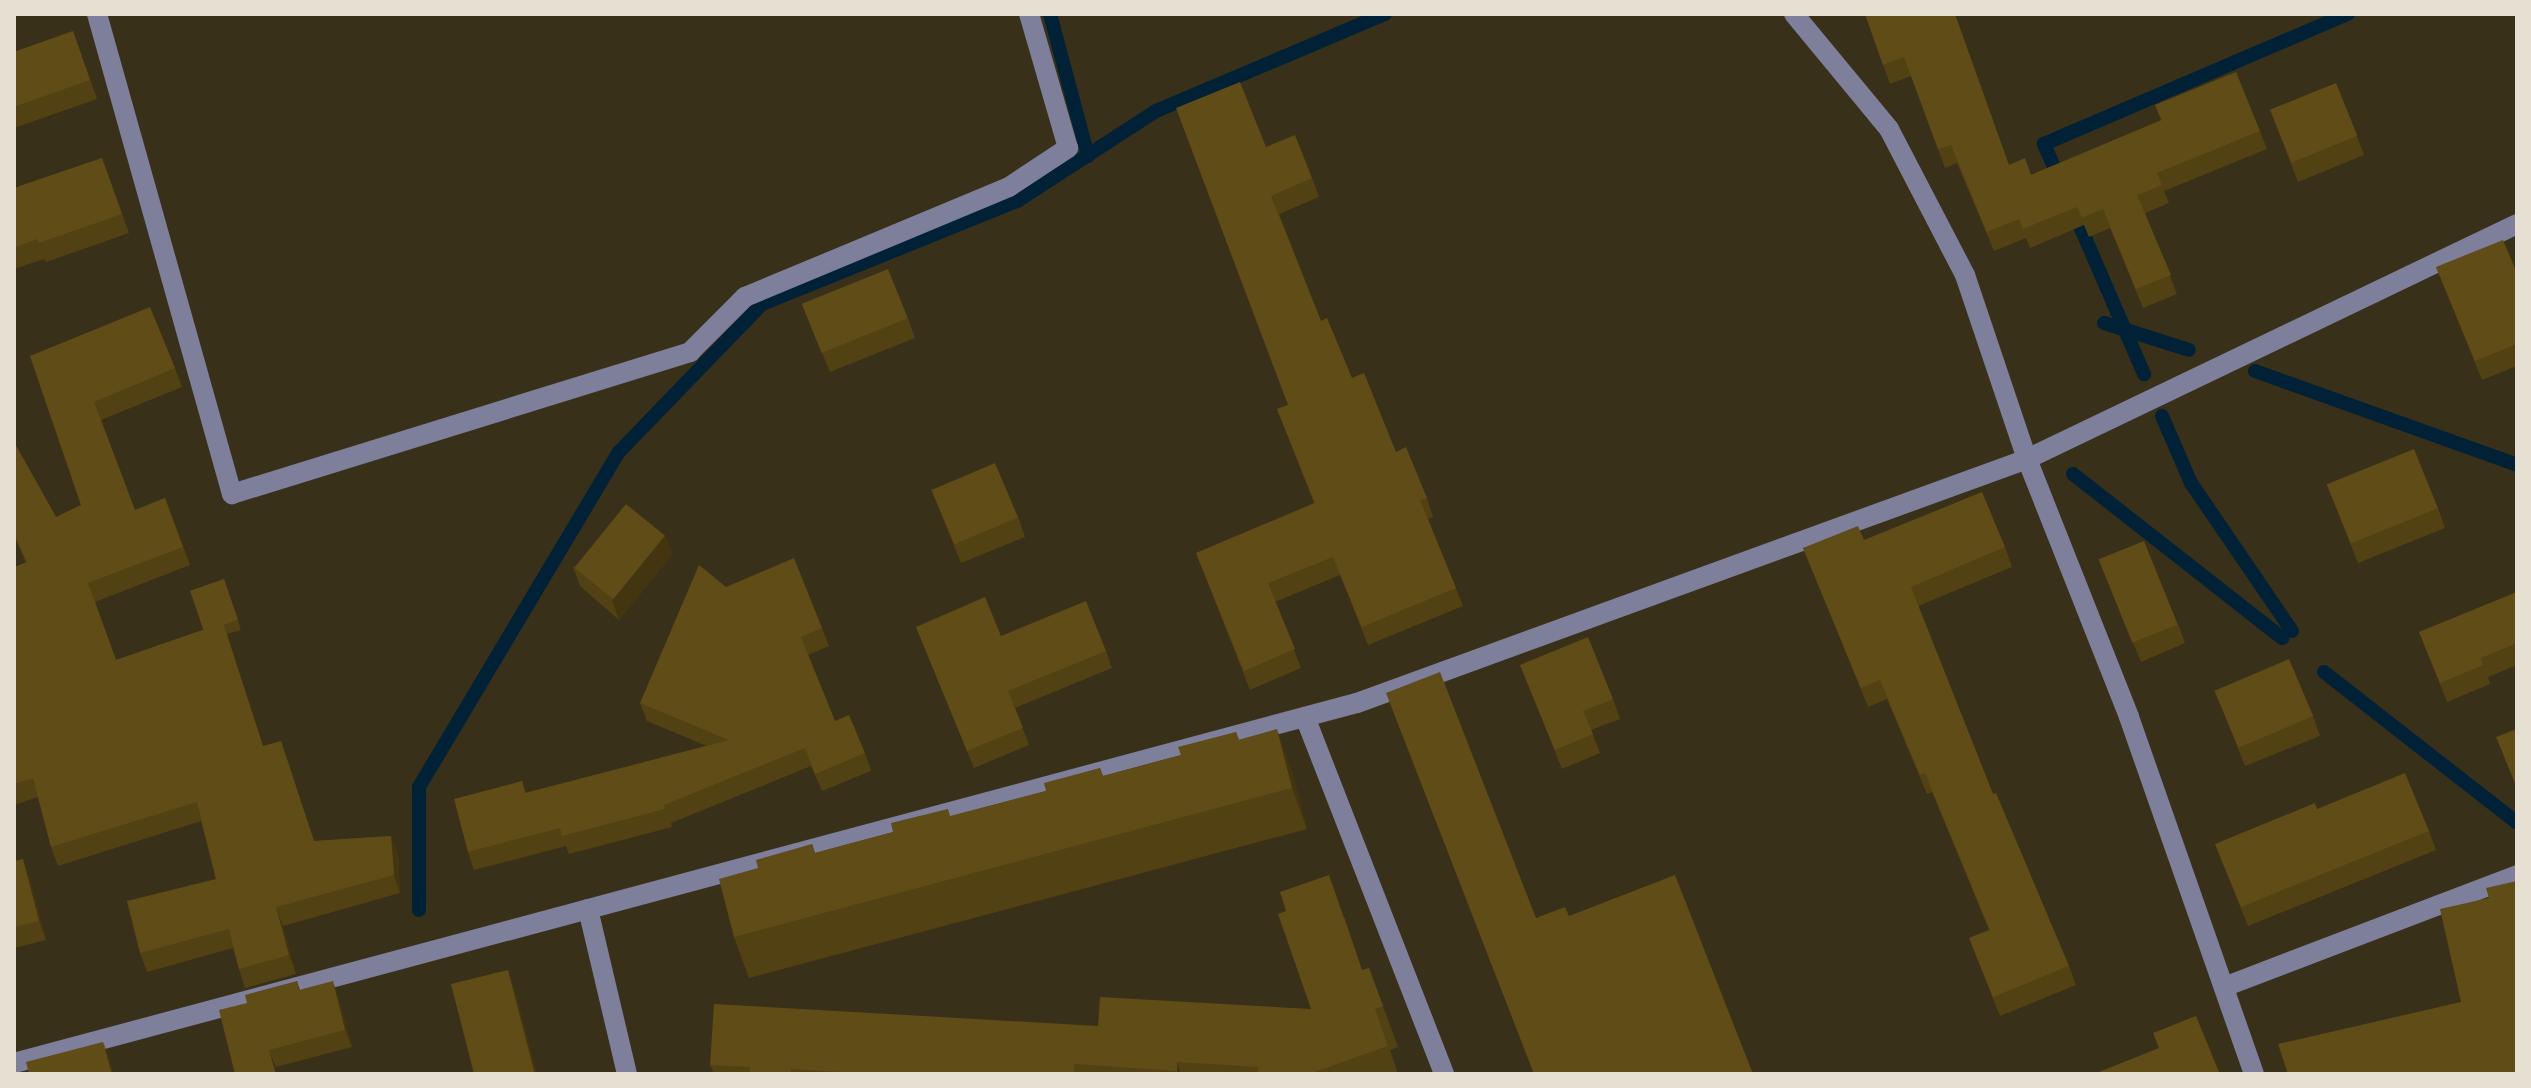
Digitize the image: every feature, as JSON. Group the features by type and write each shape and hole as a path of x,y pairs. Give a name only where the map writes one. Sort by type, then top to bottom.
{"street":[{"path":"97,14 232,494 690,352 745,297 1009,187 1068,148 1029,14"},
{"path":"1794,14 1889,129 1965,275 2027,459 2129,717 2254,1074"},
{"path":"14,1063 1357,703 2027,459 2517,224"},
{"path":"1305,717 1444,1074"},
{"path":"2224,987 2517,875"},
{"path":"588,909 627,1074"}],"building":[{"path":"1865,14 1955,14 2009,165 2025,158 2031,175 2162,120 2155,105 2236,72 2260,131 2157,173 2162,185 2137,195 2171,275 2136,289 2103,209 2082,218 2077,207 2023,229 2019,219 1987,232 1951,145 1938,149 1904,57 1883,65"},
{"path":"73,31 90,80 14,107 14,52"},
{"path":"1240,82 1266,147 1295,135 1312,178 1271,196 1321,321 1327,318 1352,378 1364,373 1396,452 1406,447 1427,498 1420,500 1456,588 1362,627 1333,557 1268,583 1295,649 1244,671 1196,553 1315,503 1277,409 1288,405 1176,108"},
{"path":"2336,83 2357,136 2292,162 2270,110"},
{"path":"102,158 122,214 39,243 37,239 14,248 14,188"},
{"path":"2503,240 2517,273 2517,344 2475,361 2436,267"},
{"path":"888,269 908,318 822,353 802,304"},
{"path":"150,307 175,368 94,402 135,510 165,498 183,547 88,583 116,660 223,623 263,746 281,741 314,841 391,836 394,875 276,907 289,955 239,969 229,929 140,953 127,901 216,879 197,802 51,847 33,778 14,784 14,567 27,562 14,533 14,442 56,517 81,505 30,356"},
{"path":"2414,449 2438,508 2351,544 2327,484"},
{"path":"995,463 1018,517 955,544 931,490"},
{"path":"1982,492 2005,547 1911,587 1993,794 1996,793 2069,966 1993,997 1969,938 1990,930 1925,773 1920,775 1880,680 1861,688 1803,548 1858,526 1864,540"},
{"path":"626,504 665,535 613,599 574,568"},
{"path":"2144,541 2178,624 2132,643 2099,559"},
{"path":"794,558 822,628 801,637 835,721 849,715 865,753 815,774 805,748 664,805 665,809 562,836 560,828 468,852 454,799 522,781 525,793 729,740 640,703 699,565 726,587"},
{"path":"224,579 238,620 204,631 190,591"},
{"path":"2517,592 2517,643 2481,658 2483,665 2440,683 2419,632"},
{"path":"985,597 1001,636 1086,601 1106,651 1008,691 1023,728 967,751 916,627"},
{"path":"1588,637 1613,699 1583,711 1593,734 1555,750 1520,665"},
{"path":"2289,659 2313,716 2239,748 2214,691"},
{"path":"1440,672 1536,918 1565,907 1569,916 1675,875 1753,1074 1534,1074 1386,693"},
{"path":"1277,729 1292,788 734,937 719,879 758,868 756,860 812,844 815,853 893,832 891,823 948,809 950,816 1046,791 1044,783 1100,768 1103,776 1181,755 1178,747 1236,732 1238,740"},
{"path":"2517,729 2517,788 2496,737"},
{"path":"2405,773 2429,831 2241,907 2215,844 2315,803 2317,809"},
{"path":"23,859 39,921 14,927 14,861"},
{"path":"1329,875 1362,970 1369,968 1383,1006 1375,1009 1388,1046 1309,1074 1257,1074 1258,1067 1177,1062 1177,1071 1074,1064 1074,1074 872,1074 791,1069 791,1074 750,1074 750,1067 710,1065 714,1004 1098,1026 1100,997 1311,1009 1278,914 1286,911 1280,892"},
{"path":"2517,881 2517,1074 2288,1074 2278,1044 2461,1002 2440,909 2489,898 2486,888"},
{"path":"508,970 535,1074 474,1074 451,984"},
{"path":"297,981 299,990 333,981 345,1030 269,1050 276,1074 235,1074 219,1010 247,1003 245,995"},
{"path":"2196,1016 2219,1072 2094,1074 2159,1048 2153,1033"},
{"path":"103,1042 112,1074 29,1074 26,1062"}],"waterway":[{"path":"1050,14 1088,156"},
{"path":"419,910 419,787 619,452 762,304 1019,200 1156,111 1385,14"},
{"path":"2061,183 2044,144 2348,14"},
{"path":"2073,210 2144,374"},
{"path":"2104,323 2189,350"},
{"path":"2255,371 2517,465"},
{"path":"2162,416 2191,483 2292,631"},
{"path":"2073,474 2282,638"},
{"path":"2324,672 2517,823"}]}
